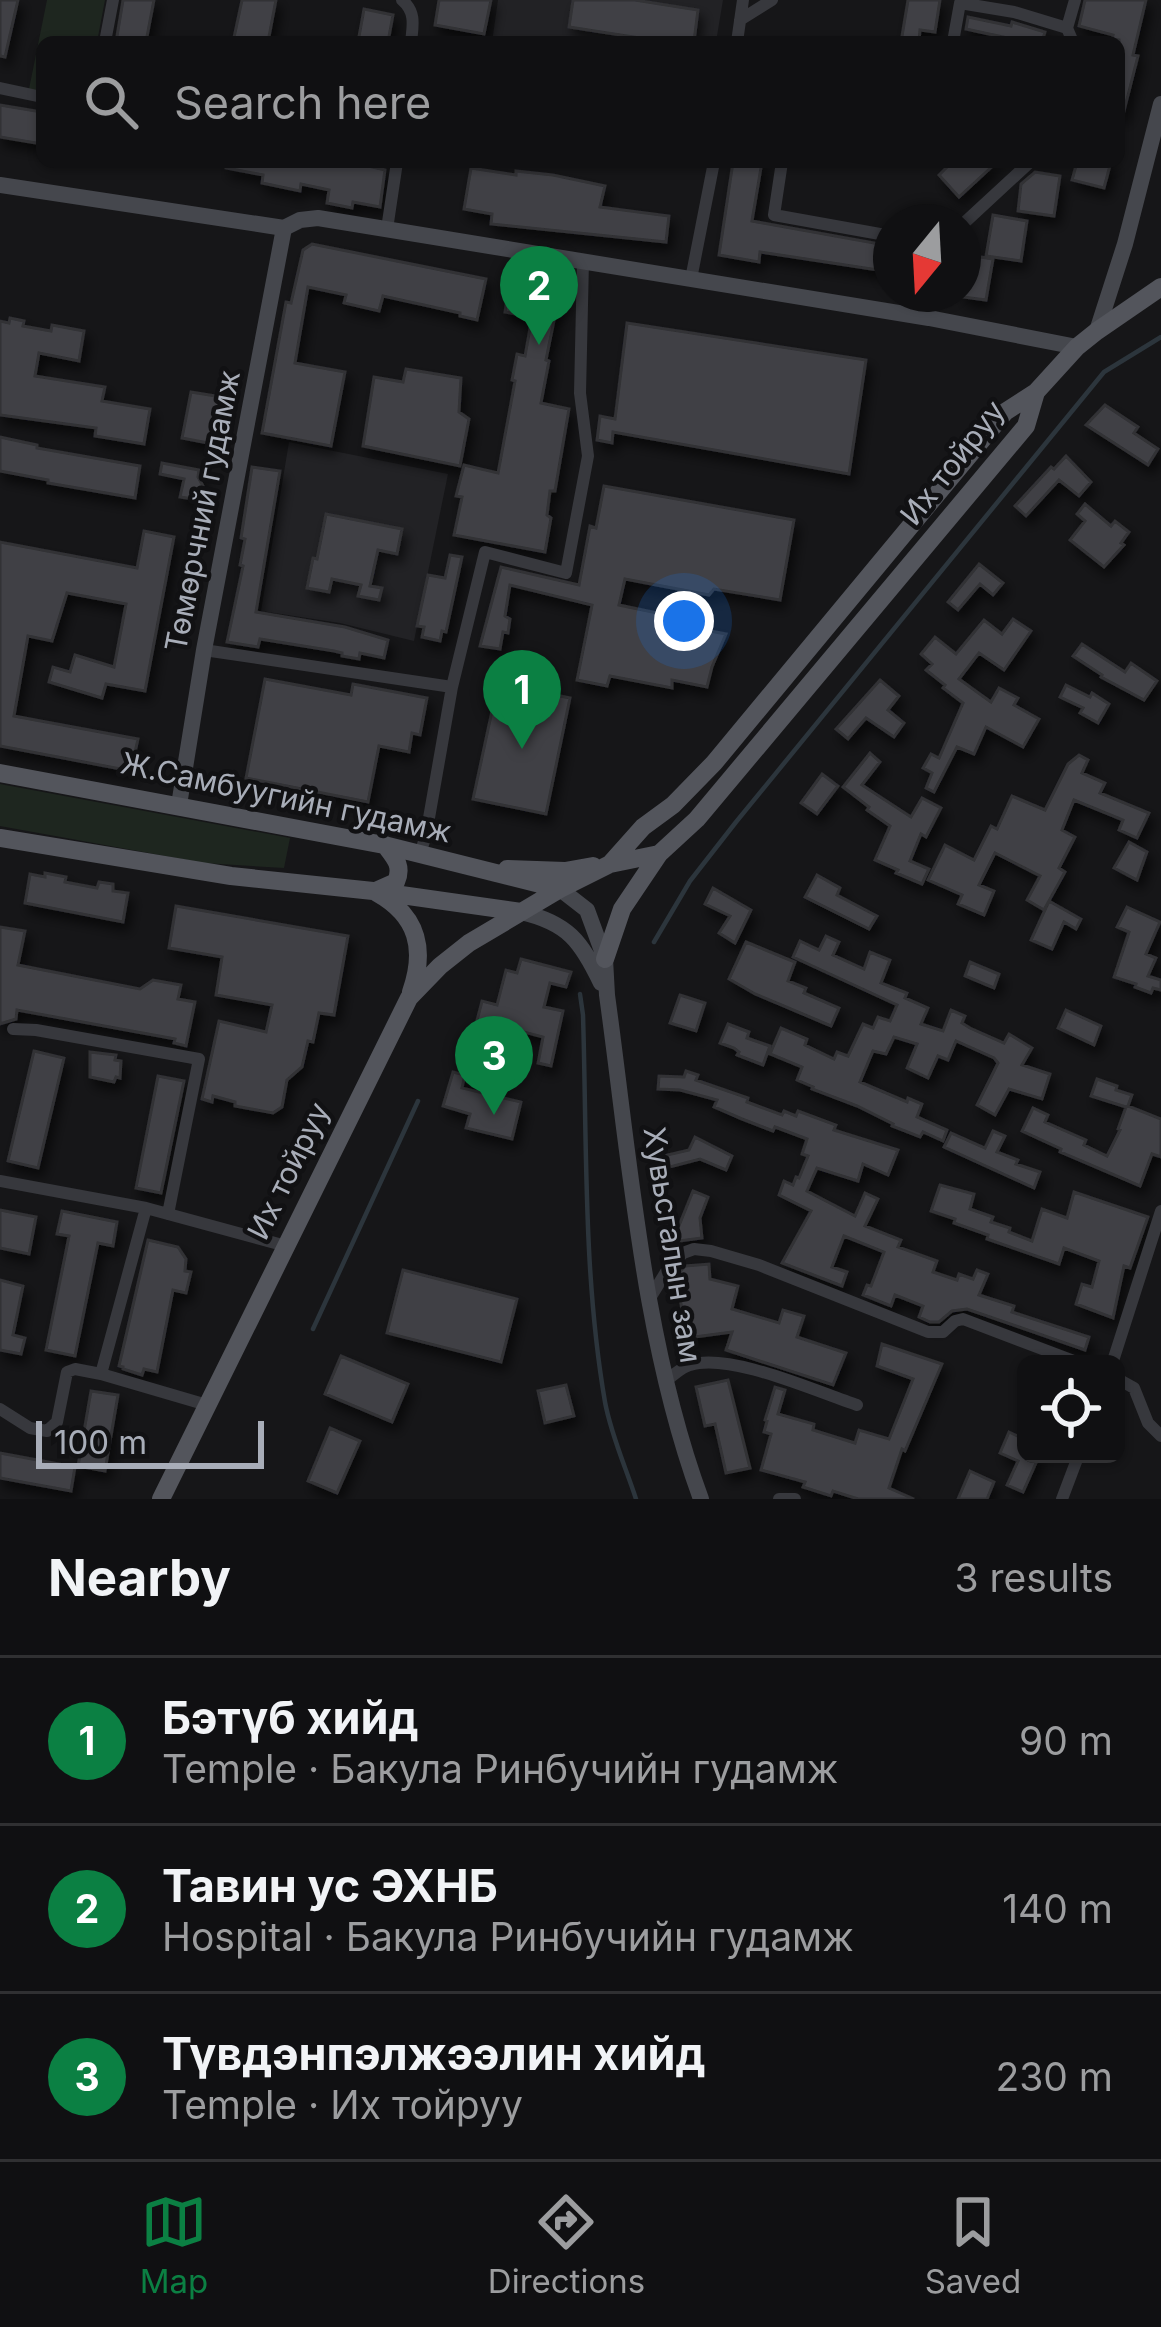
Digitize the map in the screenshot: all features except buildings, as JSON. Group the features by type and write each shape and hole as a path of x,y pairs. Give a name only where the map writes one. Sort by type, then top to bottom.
{"main road":[{"path":"1097,331 1161,104"},
{"path":"0,185 284,228 318,218 929,318 1077,347"},
{"name":"Төмөрчний гудамж","path":"179,805 284,228"},
{"name":"Их тойруу","path":"610,864 714,763 1005,412 1036,392 1077,347 1161,287"},
{"name":"Их тойруу","path":"160,1499 409,998 469,943 610,864 659,854 709,806 1027,426 1036,392"},
{"name":"Ж.Самбуугийн гудамж","path":"0,772 384,845 560,889"},
{"path":"0,838 231,876 373,891 548,918 583,946 607,995"},
{"path":"373,891 390,886 399,874 397,860 384,845"},
{"path":"604,959 622,909 659,854"},
{"path":"474,868 566,871 610,864"},
{"name":"Хувьсгалын зам","path":"560,889 587,910 604,959 650,1299 666,1380 701,1499"},
{"path":"373,891 401,911 414,932 419,959 409,998"}],"street":[{"path":"106,36 113,0"},
{"path":"402,0 413,18 412,36"},
{"path":"737,36 743,0"},
{"path":"740,20 772,0"},
{"path":"1070,36 1067,28 1075,0"},
{"path":"954,36 960,3 1015,6 1067,28"},
{"path":"0,88 36,96"},
{"path":"387,230 397,168"},
{"path":"691,280 713,168"},
{"path":"781,168 774,215 873,233"},
{"path":"981,207 1024,168"},
{"path":"420,854 484,552 566,573 588,456 580,393 584,261"},
{"path":"929,318 930,312"},
{"path":"204,650 452,687"},
{"path":"13,1029 199,1059 168,1214"},
{"path":"0,1181 146,1208 286,1246"},
{"path":"101,1374 146,1208"},
{"path":"1115,1355 1161,1211"},
{"path":"650,1299 683,1252 711,1250 928,1332 943,1332 963,1319 1058,1355"},
{"path":"666,1380 687,1366 726,1364 856,1405"},
{"path":"0,1409 30,1428 47,1431 57,1422 67,1372 75,1369 207,1405"},
{"path":"1125,1383 1134,1388 1148,1423 1161,1436"},
{"path":"1062,1499 1075,1463"},
{"path":"778,1499 795,1499"}],"shaded area":[{"path":"47,0 105,0 98,36 40,36"},
{"path":"498,0 723,0 717,36 493,36"},
{"path":"36,54 36,90 29,89"},
{"path":"289,442 448,474 414,641 261,611"},
{"path":"0,784 290,838 284,868 204,863 0,826"}],"waterway":[{"path":"654,942 690,881 736,822 1104,372 1161,337"},
{"path":"580,994 589,1257 598,1354 608,1414 636,1499"},
{"path":"313,1329 418,1101"}],"place":[{"name":"Тавин ус ЭХНБ","path":"539,345"},
{"name":"Бэтүб хийд","path":"522,749"},
{"name":"Түвдэнпэлжээлин хийд","path":"494,1115"}]}
